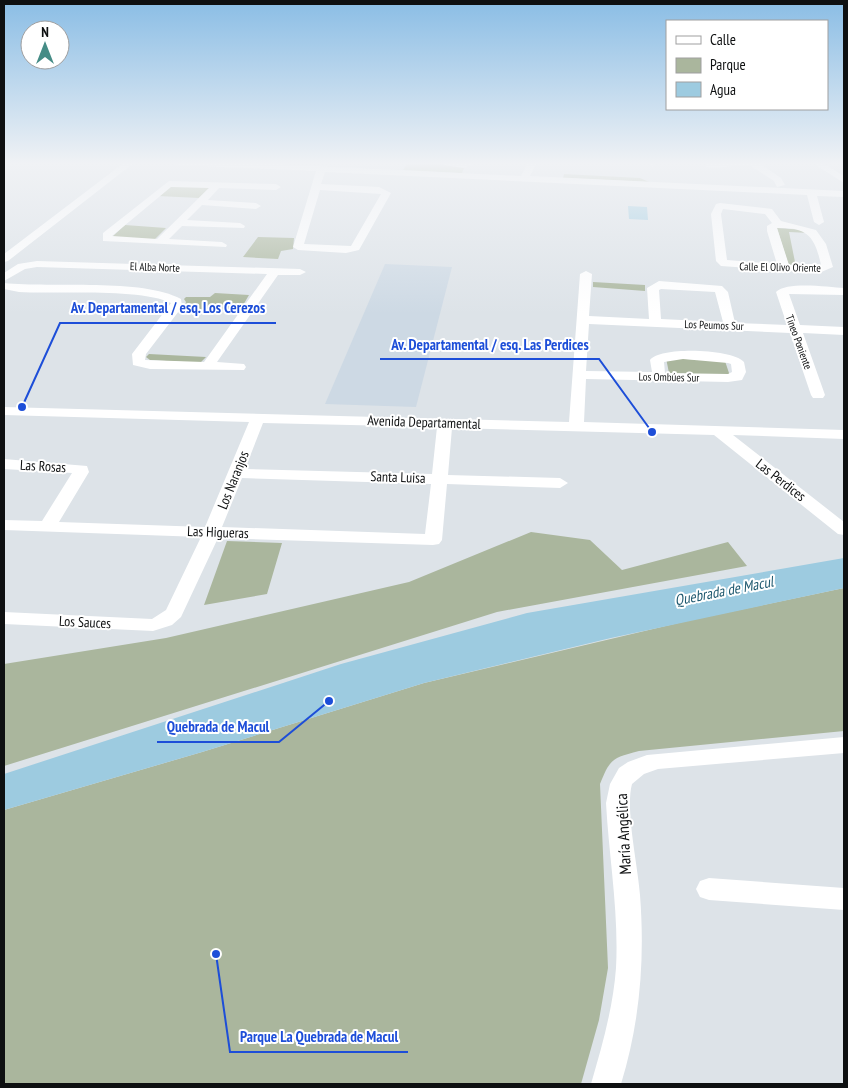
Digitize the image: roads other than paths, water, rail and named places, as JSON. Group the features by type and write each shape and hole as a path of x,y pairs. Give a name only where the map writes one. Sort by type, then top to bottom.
{"street":[{"path":"4,259 64,213"},
{"path":"134,213 107,235 107,239 222,245"},
{"path":"160,242 190,213"},
{"path":"309,213 300,248 353,250 356,248 376,213"},
{"name":"Calle El Olivo Oriente","path":"718,213 716,214 723,263 733,266 819,270 827,267 813,231 778,224 769,213"},
{"path":"816,213 819,222"},
{"path":"180,223 240,226"},
{"path":"778,224 772,226 772,231 784,268"},
{"path":"4,254 15,250"},
{"name":"El Alba Norte","path":"5,276 22,266 37,264 300,272"},
{"path":"207,367 274,272"},
{"path":"576,421 586,274"},
{"path":"5,276 171,296 177,302 176,307 139,354 138,362 150,366 239,368"},
{"path":"655,323 654,286 718,289 722,292 730,326"},
{"name":"Tineo Poniente","path":"818,395 782,292 784,290 844,290"},
{"name":"Los Peumos Sur","path":"584,320 844,331"},
{"name":"Los Ombúes Sur","path":"579,375 659,377 728,378 739,374 737,362 732,359 667,355 657,360 659,377"},
{"name":"Avenida Departamental","path":"4,411 445,422 576,421 844,424"},
{"name":"Los Naranjos","path":"165,621 174,613 212,532 258,418"},
{"name":"Avenida Departamental","path":"576,421 717,430 844,434"},
{"path":"439,478 445,422"},
{"name":"Las Perdices","path":"717,430 844,530"},
{"name":"Las Rosas","path":"4,464 81,469 81,472 47,527"},
{"name":"Santa Luisa","path":"236,472 560,483"},
{"name":"Las Higueras","path":"4,525 433,540 439,478"},
{"name":"Los Sauces","path":"4,618 153,624 165,621"},
{"name":"María Angélica","path":"606,1084 622,1021 628,982 630,929 618,800 621,783 626,775 640,766 658,761 797,751 844,745"},
{"path":"709,888 844,899"}],"water":[{"path":"629,213 647,213 648,220 629,219"},
{"path":"844,558 844,588 611,638 424,683 202,752 4,810 4,774 341,664 527,613"}],"place":[{"name":"Av. Departamental / esq. Los Cerezos","path":"22,407"},
{"name":"Av. Departamental / esq. Las Perdices","path":"652,432"},
{"name":"Quebrada de Macul","path":"329,701"},
{"name":"Parque La Quebrada de Macul","path":"216,954"}]}
